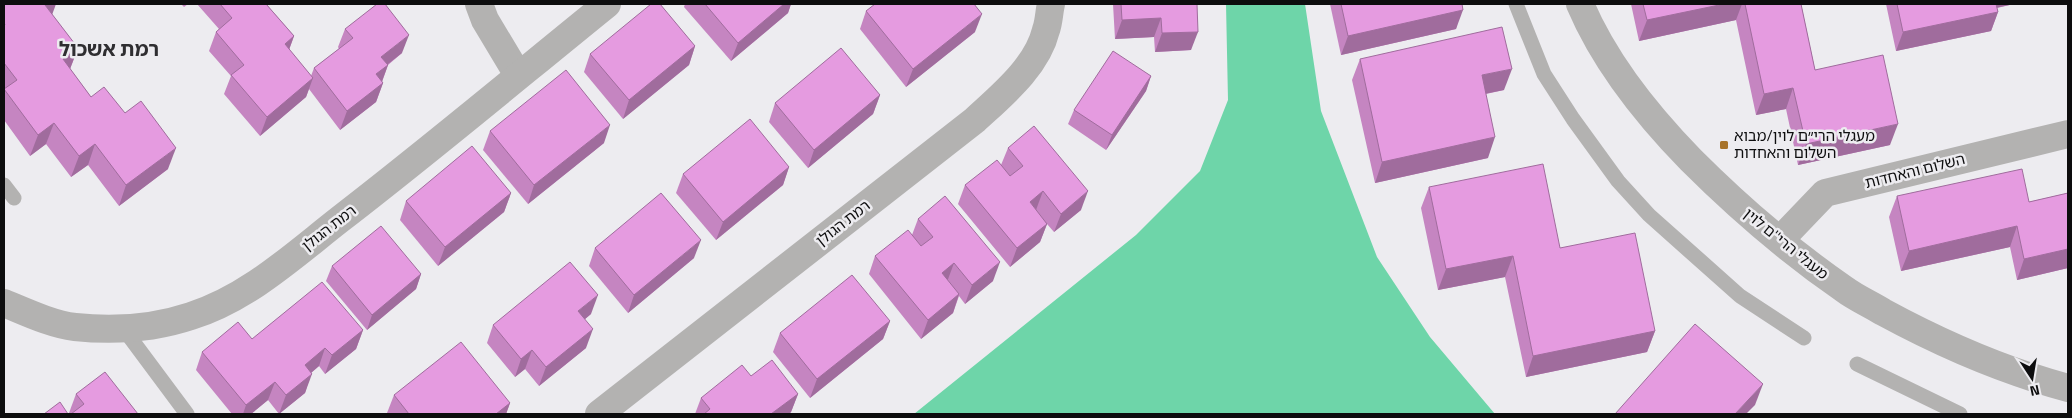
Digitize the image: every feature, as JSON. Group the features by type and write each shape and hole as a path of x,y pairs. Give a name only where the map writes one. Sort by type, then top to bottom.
{"street":[{"path":"479,4 486,20 518,75"},
{"name":"רמת הגולן","path":"4,303 34,315 74,326 123,328 190,317 218,306 249,290 361,203 607,4"},
{"name":"רמת הגולן","path":"599,414 975,120 1013,85 1032,59 1046,32 1051,4"},
{"name":"מעגלי הרי''ם לוין","path":"1580,4 1608,59 1638,101 1673,141 1726,195 1780,240 1846,290 1913,328 1978,358 2036,379 2068,388"},
{"name":"השלום והאחדות","path":"1780,240 1825,193 2068,134"}],"lane":[{"path":"1516,4 1544,74 1573,119 1618,182 1649,215 1740,296 1804,338"},
{"path":"4,185 14,198"},
{"path":"123,328 187,414"},
{"path":"1858,364 1960,414"}],"green space":[{"path":"1226,4 1305,4 1321,111 1377,257 1430,337 1495,414 914,414 1136,235 1200,171 1228,100"}],"building":[{"path":"4,4 47,4 45,5 78,48 63,59 91,97 104,87 125,113 141,101 176,148 126,185 95,144 79,156 54,123 38,135 4,89 17,80 4,63"},
{"path":"220,4 266,4 294,36 285,44 313,78 267,117 231,75 244,65 216,32 232,18"},
{"path":"377,4 385,4 409,35 381,57 388,65 376,74 383,83 347,111 314,68 353,38 345,29"},
{"path":"651,4 660,4 695,46 629,100 590,54"},
{"path":"705,4 784,4 738,43"},
{"path":"875,4 974,4 982,14 913,69 866,11"},
{"path":"1121,4 1197,4 1198,32 1162,33 1161,18 1122,20"},
{"path":"1341,4 1462,4 1463,10 1348,36"},
{"path":"1643,4 1724,4 1647,20"},
{"path":"1745,4 1801,4 1815,70 1883,55 1898,124 1806,144 1793,88 1764,94"},
{"path":"1897,4 1996,4 1998,12 1903,32"},
{"path":"1502,27 1512,69 1482,75 1495,137 1382,162 1360,59"},
{"path":"841,48 880,95 814,150 775,103"},
{"path":"1113,51 1151,76 1112,135 1074,110"},
{"path":"566,70 610,125 534,185 490,131"},
{"path":"750,119 789,167 723,222 683,174"},
{"path":"1034,126 1088,191 1061,214 1043,191 1030,202 1047,224 1017,248 965,185 997,160 1010,176 1023,166 1008,148"},
{"path":"472,146 511,193 445,247 406,201"},
{"path":"1543,164 1560,248 1635,233 1655,331 1533,356 1513,256 1446,269 1429,187"},
{"path":"2022,169 2029,202 2068,193 2068,249 2024,259 2017,226 1909,251 1897,196"},
{"path":"661,193 701,240 634,295 595,248"},
{"path":"945,196 1000,262 972,285 954,263 942,273 959,294 928,320 875,256 908,230 921,246 933,237 918,219"},
{"path":"381,226 421,274 372,315 332,266"},
{"path":"570,262 598,295 578,311 593,329 546,367 532,350 521,359 493,325"},
{"path":"852,275 890,321 817,379 780,333"},
{"path":"322,282 363,330 332,355 325,348 305,365 312,374 286,395 275,382 246,405 202,352 238,322 252,339"},
{"path":"1695,324 1763,384 1735,414 1615,414"},
{"path":"461,342 510,403 496,414 409,414 394,395"},
{"path":"772,360 798,394 771,414 704,414 710,409 701,398 742,365 751,376"},
{"path":"105,372 138,414 71,414 84,404 76,394"},
{"path":"60,402 68,414 44,414"}],"place":[{"name":"מעגלי הרי״ם לוין/מבוא השלום והאחדות","path":"1724,145"}],"district":[{"name":"רמת אשכול","path":"109,49"}]}
